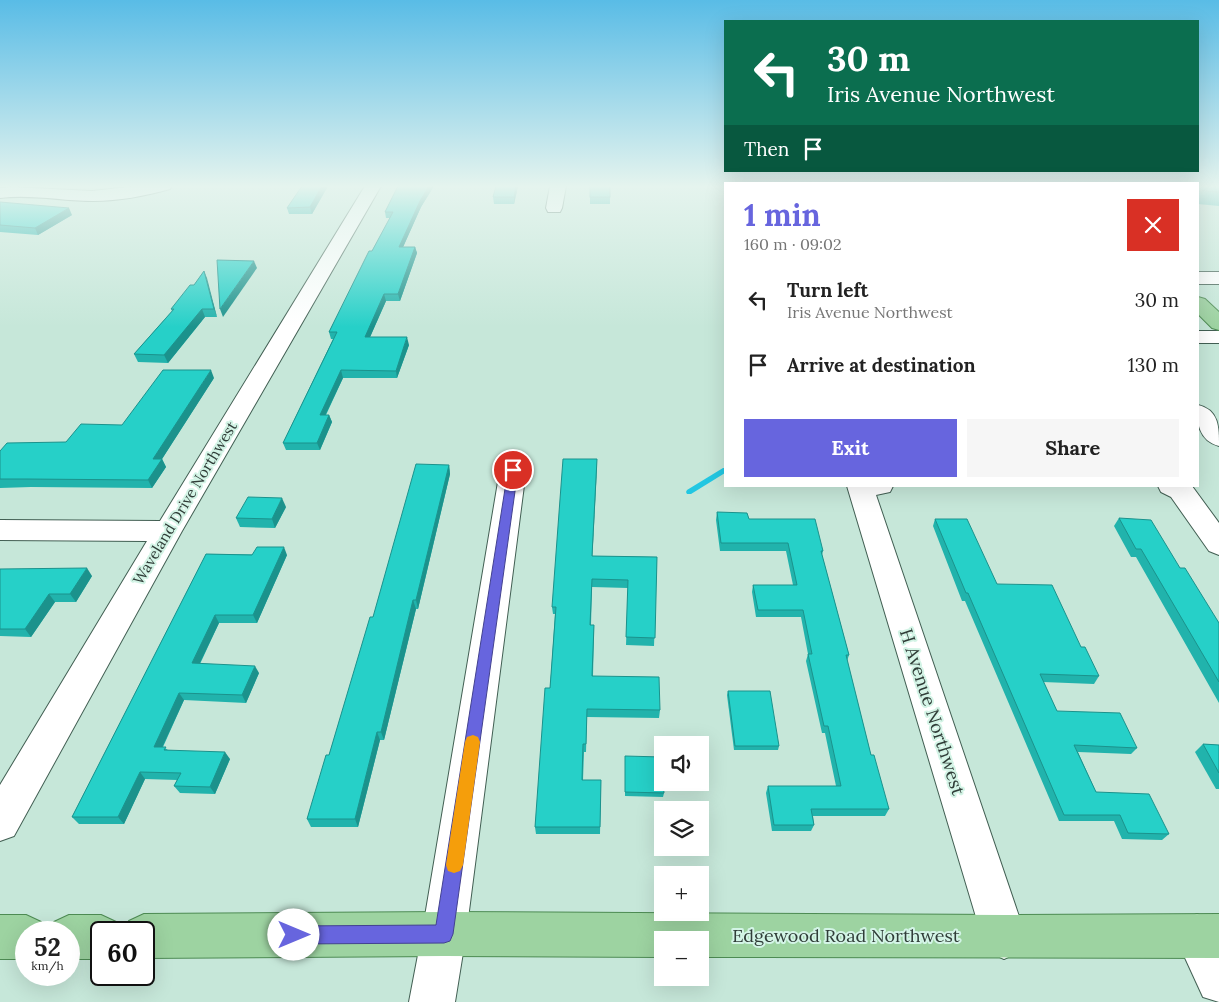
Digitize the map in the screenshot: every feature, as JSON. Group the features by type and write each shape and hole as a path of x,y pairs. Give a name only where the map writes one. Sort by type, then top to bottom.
{"main road":[{"path":"1199,303 1219,324"},
{"name":"Edgewood Road Northwest","path":"155,936 444,934 1004,937 1208,936"},
{"path":"0,937 15,937"}],"street":[{"name":"Waveland Drive Northwest","path":"0,822 168,531 346,233"},
{"path":"1199,278 1219,278"},
{"path":"1199,337 1219,337"},
{"path":"1199,413 1219,438"},
{"path":"432,1002 444,934 513,470"},
{"name":"H Avenue Northwest","path":"860,487 1004,937"},
{"path":"1176,489 1219,544"},
{"path":"0,530 168,531"},
{"path":"1208,936 1219,981"}],"building":[{"path":"382,233 406,233 399,247 415,247 398,294 384,294 365,337 407,337 396,371 341,370 320,415 329,415 317,443 283,443 337,332 329,332 369,251 372,251"},
{"path":"217,260 254,261 220,309"},
{"path":"204,271 214,309 202,309 164,355 134,354 174,309 171,309 190,285 194,285"},
{"path":"163,370 211,370 153,459 162,459 148,480 0,479 0,451 7,443 66,442 81,424 122,425"},
{"path":"563,459 597,459 592,556 657,557 655,638 626,637 628,580 592,579 590,625 594,625 592,676 659,677 660,710 587,709 586,744 583,744 582,780 601,780 600,827 535,827 545,688 550,688 556,607 552,607"},
{"path":"416,464 449,465 416,600 413,600 381,732 377,732 355,819 307,819 326,755 329,755 370,617 373,617"},
{"path":"248,497 282,498 272,519 236,518"},
{"path":"717,512 747,513 749,519 815,519 823,551 821,551 849,655 846,655 871,755 874,755 889,809 811,809 814,825 774,825 768,786 841,786 828,726 824,726 808,654 812,654 803,610 758,610 753,585 797,585 788,543 721,543"},
{"path":"1119,518 1151,520 1180,568 1185,568 1219,623 1219,682 1141,549 1136,549"},
{"path":"935,519 967,519 997,584 1052,585 1081,647 1085,647 1099,676 1040,674 1057,711 1120,713 1137,748 1074,745 1096,792 1149,794 1169,834 1128,833 1120,815 1064,815"},
{"path":"257,547 284,547 253,615 215,615 192,663 255,666 242,695 179,693 154,747 166,747 164,750 225,752 210,787 174,786 181,773 140,772 118,817 72,817 206,554 252,555"},
{"path":"87,568 70,594 49,594 25,629 0,629 0,569"},
{"path":"728,691 770,691 779,746 735,746"},
{"path":"1203,744 1219,745 1219,773"},
{"path":"625,756 654,757 654,791 664,791 664,793 625,792"}],"waterway":[{"path":"689,492 724,471"}],"slow traffic":[{"path":"454,865 473,742"}],"route":[{"path":"294,935 444,934 513,470"}]}
